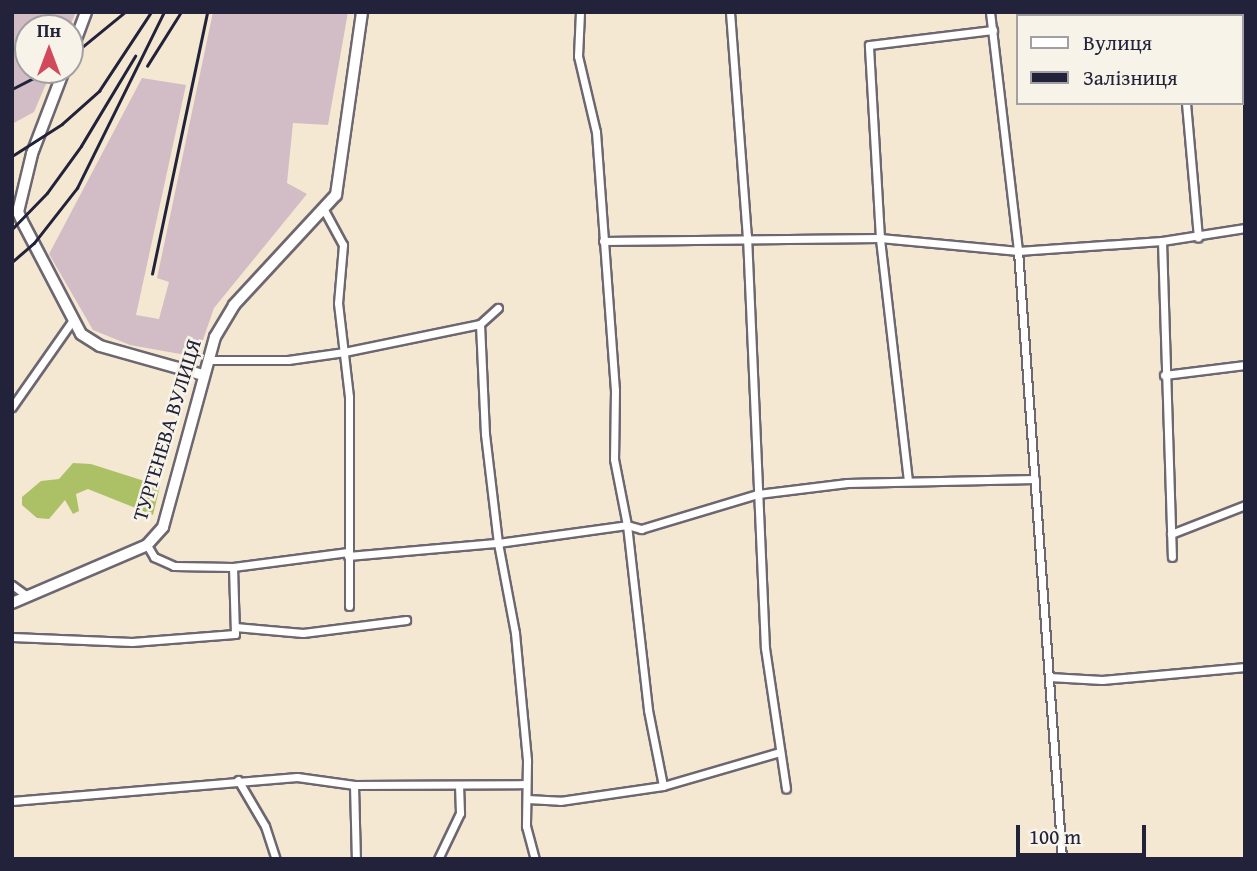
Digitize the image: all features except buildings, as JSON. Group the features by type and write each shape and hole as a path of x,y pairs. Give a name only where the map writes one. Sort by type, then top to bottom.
{"street":[{"name":"ТУРГЕНЕВА ВУЛИЦЯ","path":"12,603 147,545 163,527 203,375 234,305 336,195 362,12"},
{"path":"579,12 578,56 596,132 615,390 614,459 627,525 648,710 663,786"},
{"path":"730,12 747,236 765,648 786,788"},
{"path":"990,12 1018,251 1062,859"},
{"path":"908,481 880,239 869,45 993,30"},
{"path":"59,84 32,154 15,212 81,334 100,346 203,375"},
{"path":"1186,105 1198,237"},
{"path":"323,208 343,245 338,303 349,397 349,606"},
{"path":"603,241 747,236 880,239 1018,251 1163,241 1245,228"},
{"path":"1163,241 1164,375 1172,557"},
{"path":"208,360 288,360 344,352 480,324 498,308"},
{"path":"12,407 73,320"},
{"path":"480,324 485,434 498,543 515,633 527,799 526,827 535,859"},
{"path":"1164,375 1245,365"},
{"path":"147,545 154,557 174,566 233,567 348,554 498,543 627,525 641,529 758,495 847,482 1035,479"},
{"path":"1171,534 1245,505"},
{"path":"12,637 132,642 235,634 233,567"},
{"path":"12,585 26,595"},
{"path":"235,627 303,633 406,620"},
{"path":"1049,677 1102,680 1245,667"},
{"path":"527,799 560,801 663,786 780,752"},
{"path":"12,801 297,777 354,785 526,784"},
{"path":"238,780 265,826 276,859"},
{"path":"354,785 359,838 356,859"},
{"path":"438,859 460,813 459,785"}],"shaded area":[{"path":"12,12 76,12 14,14 14,84 46,84 34,112 12,124"},
{"path":"213,12 348,12 328,125 293,123 287,183 307,194 214,308 197,357 130,345 93,330 49,254 142,78 186,85 136,315 159,319 169,282 157,278"}],"green space":[{"path":"73,463 91,464 160,486 153,515 88,489 76,494 79,511 73,514 65,500 49,519 37,518 22,505 22,497 41,481 59,479"}],"railway":[{"path":"84,46 125,12"},
{"path":"12,156 62,124 99,91 151,12"},
{"path":"12,262 34,243 77,188 164,12"},
{"path":"147,66 181,12"},
{"path":"152,274 207,12"},
{"path":"12,229 47,193 81,146 135,56"},
{"path":"12,89 22,84"}]}
